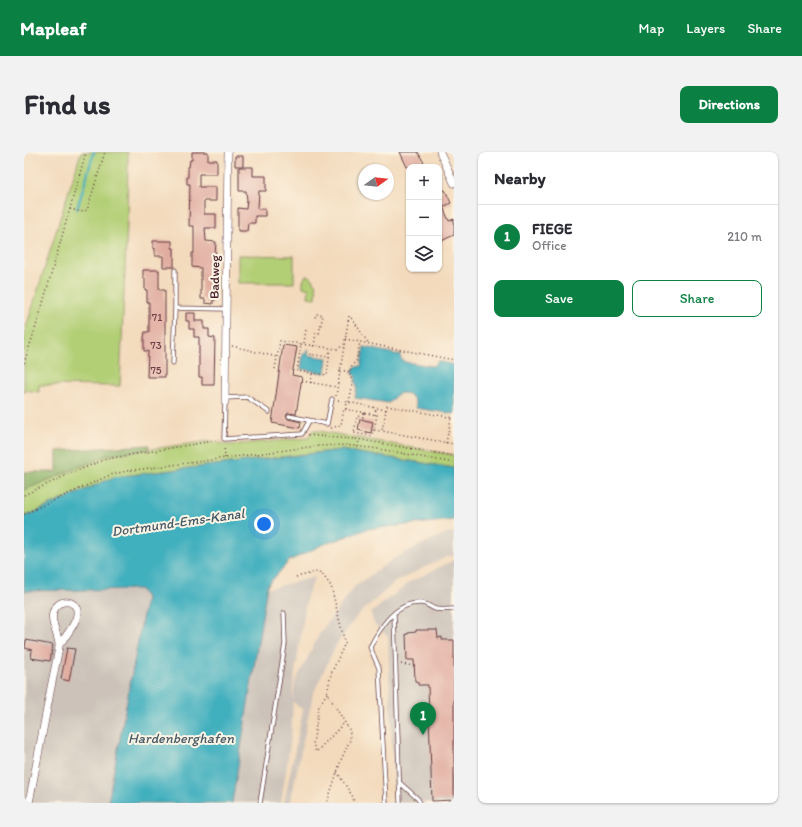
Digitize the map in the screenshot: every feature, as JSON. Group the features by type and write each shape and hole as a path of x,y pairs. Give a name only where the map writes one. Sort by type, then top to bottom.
{"street":[{"name":"Badweg","path":"225,400 228,152"},
{"path":"440,152 454,183"},
{"path":"29,803 59,645 76,620 76,608 68,602 58,604 54,608 52,615 59,645"}],"lane":[{"path":"173,363 175,270"},
{"path":"175,308 226,309"},
{"path":"269,412 247,397 225,400 224,439 302,434 309,421"},
{"path":"289,416 327,424 334,399"},
{"path":"386,803 379,668 370,648 380,629 404,605 422,603 436,609 454,609"},
{"path":"260,803 285,644 284,613"},
{"path":"394,614 400,803"},
{"path":"400,783 418,799 420,803"}],"path":[{"path":"24,363 40,317 86,152"},
{"path":"70,209 81,212 87,210 105,152"},
{"path":"314,346 316,333 319,333 323,316 316,314 315,318"},
{"path":"334,399 344,348 348,316 353,320 369,344"},
{"path":"306,329 297,371 327,375 331,348"},
{"path":"345,339 454,360"},
{"path":"275,369 280,341 337,349 344,348"},
{"path":"327,424 327,427 334,428 341,425 352,383 350,372 352,365 356,362 360,342"},
{"path":"230,345 277,357"},
{"path":"308,354 330,357"},
{"path":"340,370 350,372"},
{"path":"311,383 312,373"},
{"path":"302,381 337,387"},
{"path":"341,401 386,410"},
{"path":"382,431 387,406 453,418 446,443"},
{"path":"374,415 376,408"},
{"path":"346,409 377,415 372,436 354,433 357,416 363,417 364,413"},
{"path":"374,430 454,444"},
{"path":"302,434 359,440 454,456"},
{"path":"24,495 66,474 106,459 224,439"},
{"path":"358,446 359,440"},
{"path":"24,514 110,475 127,471 225,457 317,446 345,445 454,462"},
{"path":"224,446 225,457"},
{"path":"296,577 317,572 322,574 331,586 345,643 331,674 327,693 319,706 313,744 316,752 345,722"},
{"path":"400,664 414,666"},
{"path":"327,693 350,732 350,740 337,772 327,803"},
{"path":"337,772 353,797 354,803"}],"shaded area":[{"path":"454,532 454,555 444,558 395,582 357,616 336,645 313,694 290,803 284,803 303,710 293,702 291,738 281,803 24,803 24,587 266,589 315,577 307,596 293,686 293,701 295,682 320,633 355,586 395,558 439,536"},
{"path":"454,560 454,803 394,802 388,637 374,624 371,613 410,582"}],"green space":[{"path":"81,152 128,152 127,222 120,386 39,385 39,392 25,390 24,392 24,334"},
{"path":"238,255 294,256 294,283 238,283"},
{"path":"306,275 310,276 316,284 316,298 308,297 309,289 303,287 303,281"},
{"path":"313,430 454,455 454,468 341,450 114,477 24,517 24,490 108,455 210,441 229,445 308,438"},
{"path":"149,445 149,449 108,455 24,490 24,472 57,472 57,451"}],"water":[{"path":"364,347 400,355 401,359 405,362 432,366 438,361 454,365 454,414 416,408 415,401 409,394 405,393 398,394 389,403 355,398 357,386 355,382 356,378 352,372 355,367 361,366"},
{"path":"307,350 309,350 308,355 327,358 325,373 301,369 303,354 306,354"},
{"path":"341,450 454,468 454,520 367,529 322,545 289,561 267,586 232,803 108,803 146,598 140,589 24,591 24,517 114,477"}],"building":[{"path":"192,152 208,152 208,160 217,160 217,174 199,174 199,187 216,187 216,201 204,201 204,214 216,214 216,228 205,228 206,241 216,242 214,268 215,300 213,300 213,304 205,303 205,299 201,299 201,268 192,267 192,253 194,253 194,226 189,226 190,184 187,184 187,177 190,160 192,160"},
{"path":"400,152 418,152 424,163 406,164"},
{"path":"235,156 243,156 243,166 235,166"},
{"path":"239,167 253,167 253,176 266,176 266,191 259,191 258,209 265,209 265,216 255,216 255,223 248,223 247,231 238,231 238,208 246,209 247,200 246,191 239,191"},
{"path":"445,190 451,203 443,207 449,221 454,219 454,235 442,241 442,200 442,191"},
{"path":"153,241 172,241 172,248 174,248 174,267 163,267 163,256 155,256"},
{"path":"143,270 159,270 159,290 165,290 165,377 147,377 148,351 144,351 144,338 145,332 149,332 149,302 147,302 147,290 145,290"},
{"path":"186,313 195,313 195,321 204,321 204,329 209,329 209,337 215,338 214,385 202,385 202,377 199,377 199,337 194,337 194,329 189,329 189,321 186,321"},
{"path":"283,345 297,347 292,375 302,377 296,414 288,413 286,416 288,419 301,422 300,428 272,423"},
{"path":"360,419 373,422 371,433 358,430"},
{"path":"416,630 437,630 438,638 442,637 442,640 454,640 454,800 432,801 428,685 418,685 418,682 415,681 414,660 407,660 406,634 416,632"},
{"path":"26,640 53,645 50,661 31,658 32,650 25,648"},
{"path":"67,648 75,649 69,681 61,679"}],"waterway":[{"path":"77,209 94,152"}],"place":[{"name":"FIEGE","path":"423,735"}],"water label":[{"name":"Dortmund-Ems-Kanal","path":"178,522"},
{"name":"Hardenberghafen","path":"181,738"}]}
